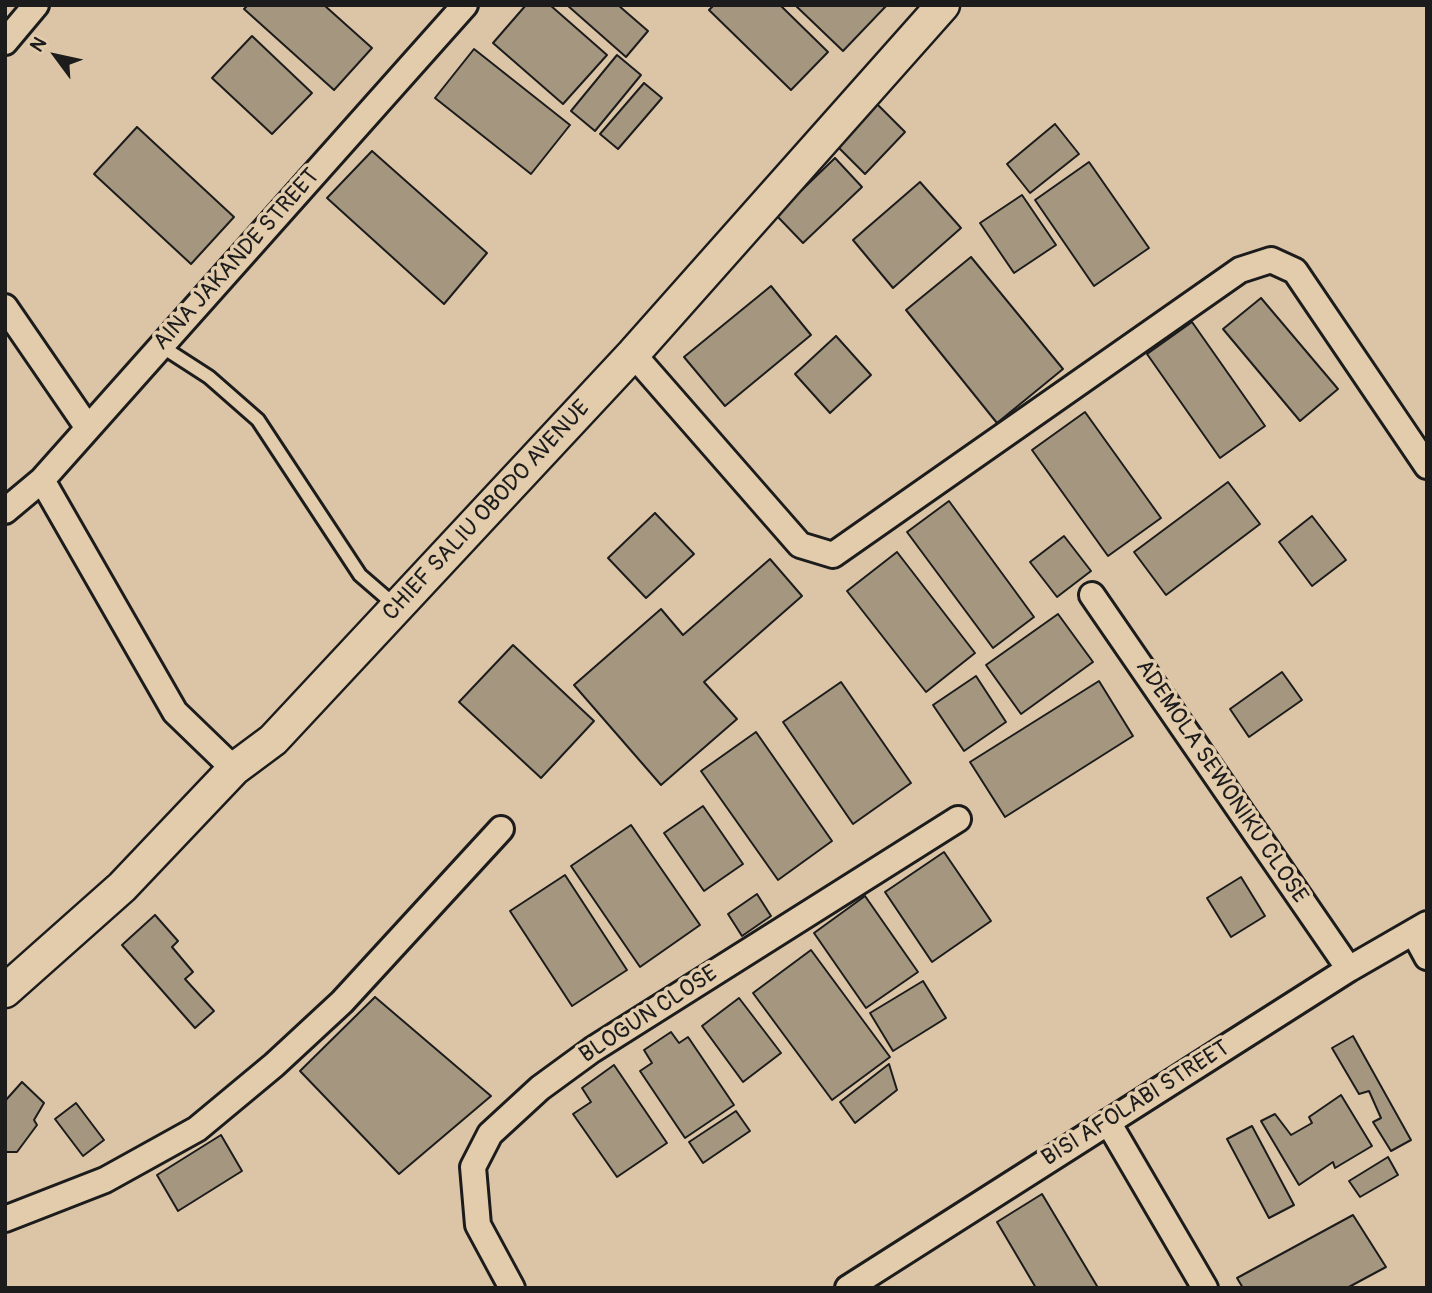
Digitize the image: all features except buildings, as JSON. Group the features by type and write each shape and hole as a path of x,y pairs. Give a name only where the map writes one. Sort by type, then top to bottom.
{"street":[{"path":"5,42 36,5"},
{"name":"AINA JAKANDE STREET","path":"5,511 42,480 465,5"},
{"name":"CHIEF SALIU OBODO AVENUE","path":"5,991 122,887 234,769 273,740 633,354 943,5"},
{"path":"633,354 800,545 833,555 1240,270 1271,260 1295,271 1427,466"},
{"path":"5,307 88,428"},
{"path":"42,480 175,712 234,769"},
{"name":"ADEMOLA SEWONIKU CLOSE","path":"1092,595 1349,969"},
{"name":"BLOGUN CLOSE","path":"512,1288 478,1225 474,1167 490,1134 540,1088 592,1050 958,819"},
{"path":"5,1219 105,1180 197,1129 274,1065 342,1002 501,829"},
{"path":"1420,928 1427,957"},
{"name":"BISI AFOLABI STREET","path":"848,1288 1349,969 1420,928"},
{"path":"1108,1122 1205,1288"}],"lane":[{"path":"161,346 209,377 258,420 360,575 397,607"}]}
